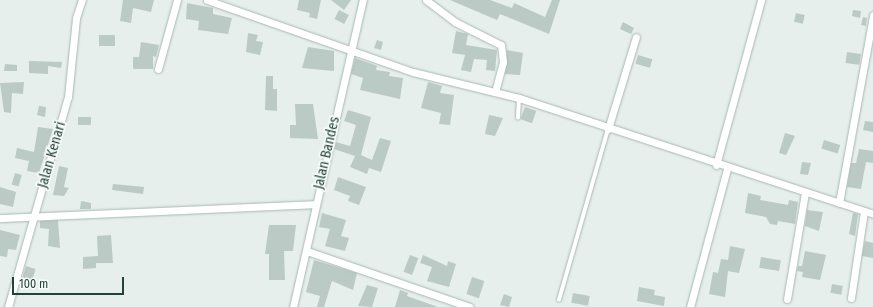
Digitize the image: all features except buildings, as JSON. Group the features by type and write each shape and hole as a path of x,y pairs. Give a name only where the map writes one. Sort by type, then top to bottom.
{"street":[{"name":"Jalan Kenari","path":"8,307 68,97 76,18 82,0"},
{"path":"158,69 177,0"},
{"path":"207,0 352,48 413,72 519,98 727,169 873,214"},
{"name":"Jalan Bandes","path":"293,307 307,251 315,204 363,0"},
{"path":"428,0 455,22 499,43 503,62 495,91"},
{"path":"716,165 761,0"},
{"path":"839,203 873,15"},
{"path":"608,129 636,37"},
{"path":"690,307 727,169"},
{"path":"787,298 805,193"},
{"path":"0,218 33,218 315,204"},
{"path":"851,298 864,211"},
{"path":"307,251 470,307"}],"lane":[{"path":"518,118 519,98"},
{"path":"559,300 608,129"}]}
